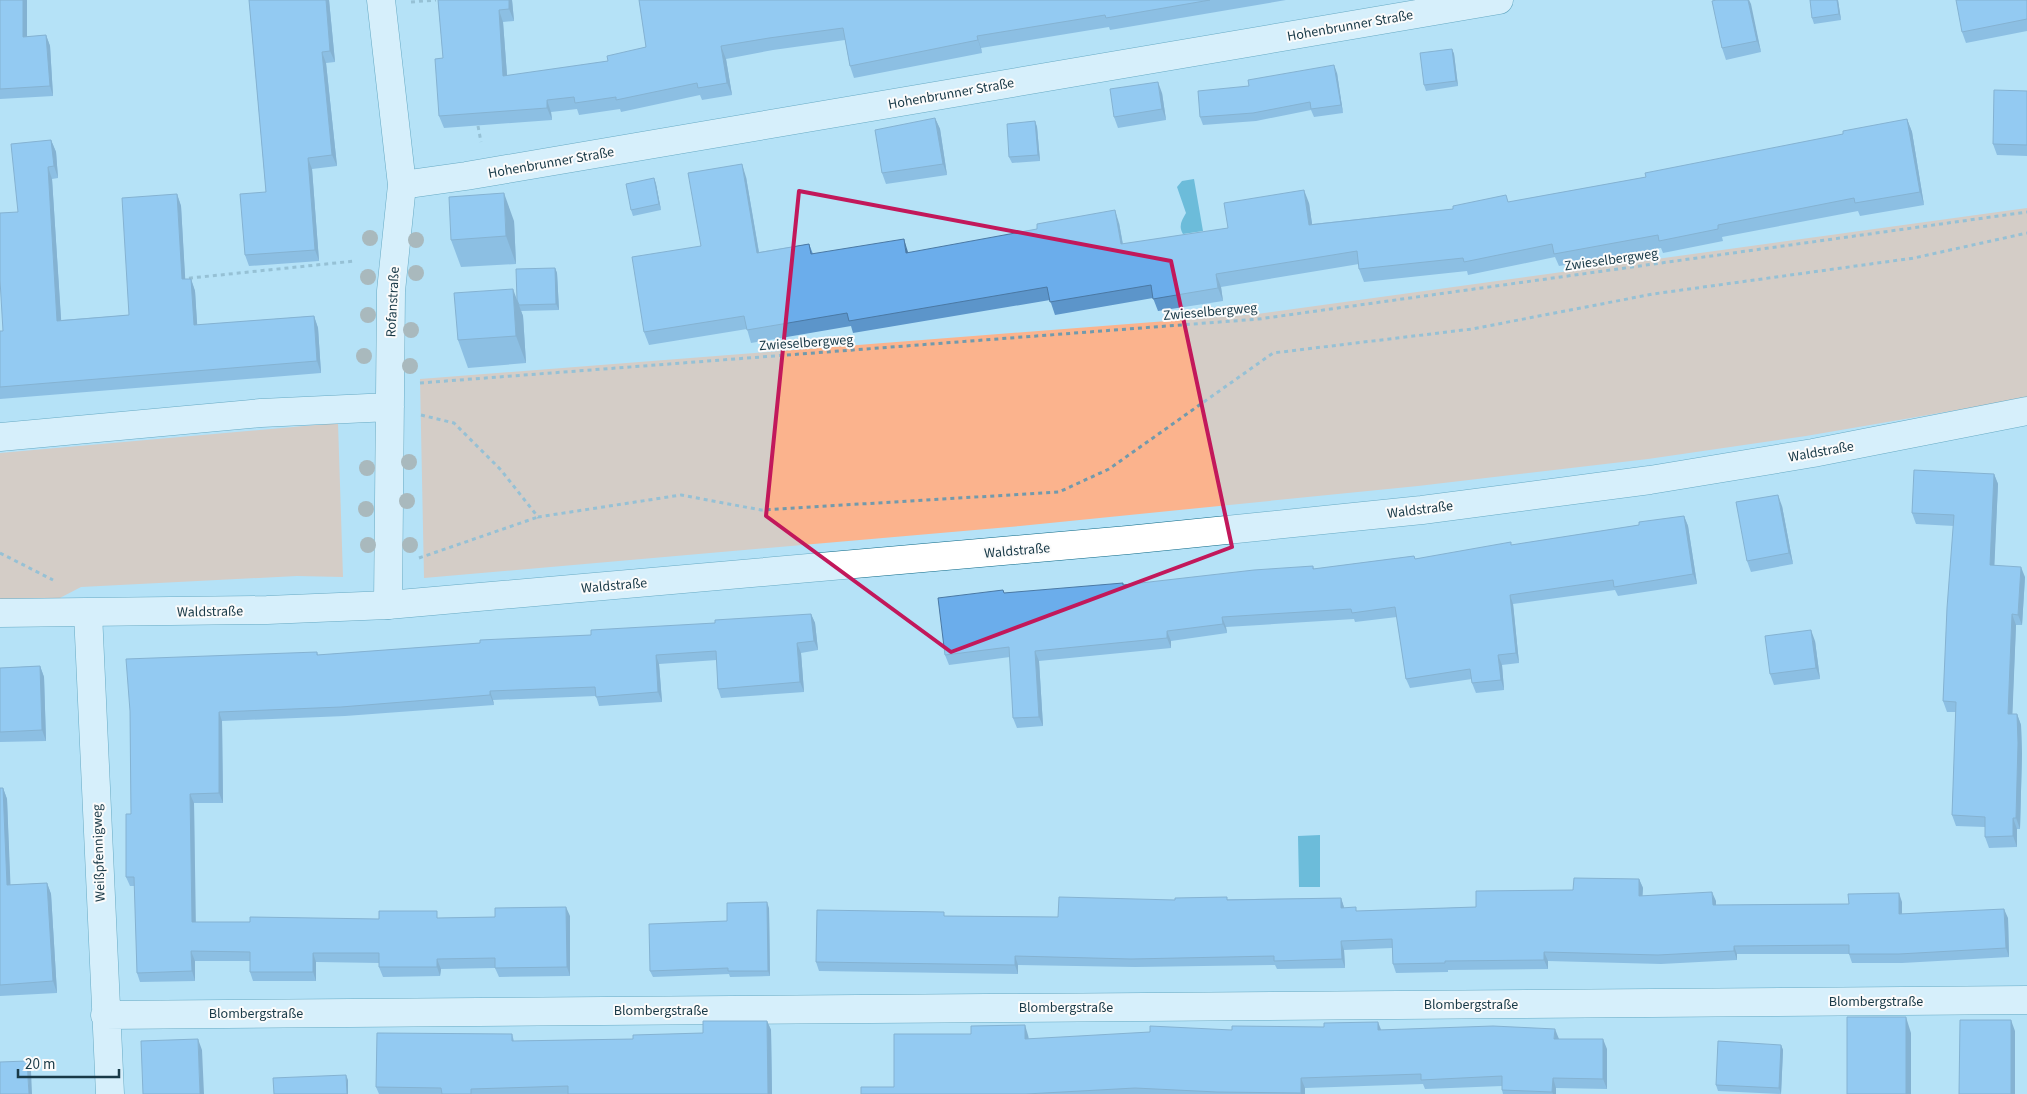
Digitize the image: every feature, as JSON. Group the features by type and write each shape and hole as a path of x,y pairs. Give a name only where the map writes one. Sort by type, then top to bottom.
{"street":[{"name":"Rofanstraße","path":"381,0 402,185 391,291 388,605"},
{"name":"Hohenbrunner Straße","path":"402,185 466,176 1499,0"},
{"path":"0,437 262,413 389,396"},
{"name":"Waldstraße","path":"0,614 268,610 388,605 1128,540 1422,510 1669,477 1813,453 2027,411"},
{"name":"Weißpfennigweg","path":"88,613 110,1094"},
{"name":"Blombergstraße","path":"105,1015 2027,1000"}],"path":[{"path":"409,2 436,0"},
{"name":"Zwieselbergweg","path":"389,396 1259,319 2027,212"},
{"path":"414,566 419,558 538,517 681,496 761,510 1059,492 1109,469 1273,353 1472,329 1653,294 1914,258 2027,233"},
{"path":"178,280 355,261"},
{"path":"389,396 454,423 501,470 538,517"}],"highlighted area":[{"path":"799,191 1171,261 1232,547 951,652 766,516"}],"shaded area":[{"path":"2027,208 2027,398 1806,436 1648,459 1418,486 1020,526 424,578 420,379 1257,314"},
{"path":"338,423 343,577 297,576 81,587 56,600 0,600 0,453"}],"water":[{"path":"1194,179 1203,231 1183,234 1181,226 1186,213 1177,187 1182,181"},
{"path":"1320,835 1320,887 1299,887 1298,836"}],"building":[{"path":"0,0 23,0 23,37 46,35 50,86 0,89"},
{"path":"249,0 326,0 330,51 322,52 332,155 308,158 315,250 245,255 240,194 266,192"},
{"path":"438,0 509,0 509,9 499,10 503,76 608,61 607,56 646,47 639,0 1210,0 1106,18 1105,15 977,36 978,40 850,66 843,28 769,38 721,46 727,83 698,88 697,83 616,100 616,97 575,103 574,97 547,100 547,108 439,116 435,59 443,58"},
{"path":"1748,0 1757,41 1722,48 1712,1"},
{"path":"1810,0 1837,0 1839,14 1812,18"},
{"path":"1956,0 2027,0 2027,19 1962,32"},
{"path":"1452,49 1456,81 1424,85 1420,53"},
{"path":"1334,65 1341,105 1311,109 1310,102 1253,113 1200,117 1198,91 1249,86 1248,80"},
{"path":"1158,82 1162,109 1114,117 1110,89"},
{"path":"1994,90 2027,91 2027,145 1993,144"},
{"path":"935,118 943,164 882,173 875,130"},
{"path":"1907,119 1920,192 1855,203 1854,198 1718,225 1718,229 1659,241 1658,235 1554,254 1552,244 1464,262 1463,258 1359,269 1357,251 1216,274 1218,288 1153,299 1151,285 1050,302 1047,287 849,321 847,313 747,330 744,316 644,332 632,257 701,246 688,173 742,164 757,253 809,244 811,254 904,239 906,253 1037,229 1037,224 1115,210 1121,244 1228,228 1224,203 1304,190 1309,225 1453,209 1453,206 1506,195 1508,202 1646,177 1645,173 1843,134 1843,131"},
{"path":"1035,121 1038,155 1009,157 1007,124"},
{"path":"51,140 54,166 48,167 57,321 129,315 122,198 177,194 182,279 191,279 194,325 314,316 317,361 0,387 0,331 3,331 0,280 0,213 18,212 11,144"},
{"path":"654,178 659,204 631,210 626,184"},
{"path":"504,193 506,236 451,240 449,197"},
{"path":"555,268 556,304 519,305 517,300 516,269"},
{"path":"513,289 516,336 458,340 454,293"},
{"path":"1914,470 1994,474 1990,565 2021,567 2018,615 2012,614 2008,714 2017,714 2016,818 2013,818 2013,836 1985,837 1985,817 1952,815 1956,702 1943,701 1954,515 1912,513"},
{"path":"1778,495 1789,553 1747,561 1736,502"},
{"path":"1684,516 1693,574 1614,587 1613,580 1510,595 1516,653 1498,655 1501,680 1472,683 1470,669 1406,679 1395,607 1352,613 1351,609 1222,617 1223,624 1167,631 1167,638 1035,651 1039,717 1013,718 1009,647 945,655 938,598 1003,590 1004,593 1123,583 1123,585 1254,570 1313,566 1313,569 1414,556 1415,559 1511,542 1511,545 1639,525 1639,522"},
{"path":"811,614 814,641 797,643 800,682 718,689 716,651 656,655 658,692 596,697 595,687 490,691 490,695 341,707 219,712 219,793 190,794 192,922 250,922 250,917 379,919 379,911 437,911 437,918 495,917 495,908 566,907 567,967 495,968 495,958 437,959 437,967 379,967 379,953 313,953 313,972 250,972 250,952 191,951 192,971 137,973 134,877 126,877 126,814 131,814 130,711 126,659 317,652 317,655 480,643 480,640 591,635 591,630 715,623 715,620"},
{"path":"1811,630 1816,668 1770,674 1765,636"},
{"path":"40,666 42,730 0,732 0,668"},
{"path":"0,788 3,788 7,885 47,883 53,981 0,985"},
{"path":"1574,878 1639,879 1639,896 1712,892 1713,905 1849,904 1848,894 1899,893 1899,914 2004,909 2006,948 1899,954 1849,954 1849,945 1734,946 1734,951 1658,955 1544,952 1544,960 1445,961 1445,963 1393,964 1392,939 1341,941 1342,959 1274,961 1274,956 1131,959 1015,956 1015,965 816,962 817,910 944,912 944,916 1058,917 1059,897 1175,900 1175,898 1227,897 1227,900 1341,898 1341,908 1356,907 1356,911 1476,907 1476,891 1573,890"},
{"path":"767,902 768,971 728,971 728,968 650,971 649,924 727,921 727,903"},
{"path":"1847,1017 1906,1017 1906,1094 1847,1094"},
{"path":"1960,1020 2011,1020 2011,1094 1959,1094"},
{"path":"703,1021 767,1021 768,1094 568,1094 568,1086 471,1089 471,1094 442,1094 441,1088 376,1087 377,1033 512,1034 512,1041 633,1039 633,1035 703,1033"},
{"path":"1378,1022 1378,1030 1493,1026 1555,1029 1554,1039 1603,1039 1603,1079 1553,1078 1552,1092 1502,1090 1502,1076 1421,1080 1421,1074 1301,1078 1301,1093 1217,1092 1135,1088 1026,1094 861,1094 861,1087 894,1087 894,1034 971,1034 971,1026 1025,1025 1025,1039 1150,1032 1150,1026 1232,1030 1232,1026 1324,1027 1324,1023"},
{"path":"198,1039 200,1094 143,1094 141,1041"},
{"path":"1718,1041 1781,1045 1779,1088 1716,1085"},
{"path":"27,1061 29,1094 0,1094 0,1062"},
{"path":"346,1075 347,1094 274,1094 273,1078"}]}
